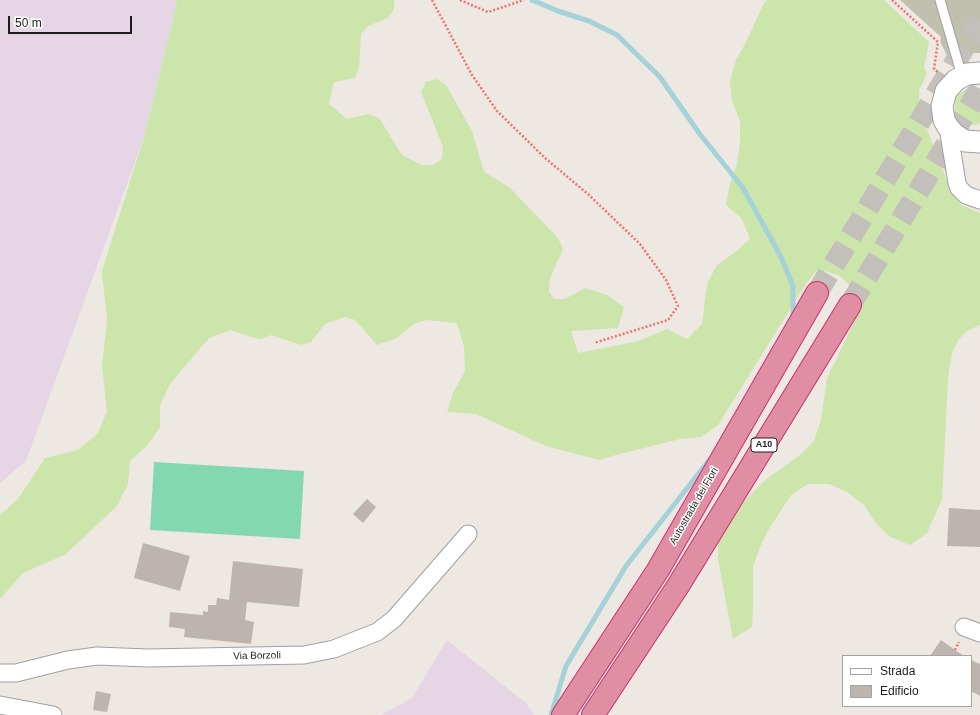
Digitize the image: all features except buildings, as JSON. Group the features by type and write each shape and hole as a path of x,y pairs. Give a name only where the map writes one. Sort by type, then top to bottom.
{"highway":[{"name":"Autostrada dei Fiori","path":"563,715 658,570 817,293"},
{"name":"A10","path":"593,715 678,586 850,305"}],"street":[{"path":"964,78 946,91 942,106 942,113 948,127 957,183 963,192 971,198 980,200"},
{"path":"948,127 954,134 973,142 955,175"},
{"name":"Via Borzoli","path":"0,673 16,673 68,660 97,656 148,658 304,655 334,648 377,632 394,619 468,534"},
{"path":"964,627 980,633"},
{"path":"0,705 53,715"}],"lane":[{"path":"940,0 964,78"}],"path":[{"path":"432,0 472,74 497,111 545,158 589,195 640,244 666,280 678,306 668,320 594,343"},
{"path":"460,0 488,12 524,0"},
{"path":"892,0 938,42 934,69 964,78"}],"shaded area":[{"path":"0,0 174,0 177,3 144,137 26,461 0,483"},
{"path":"900,0 980,0 980,53 974,53 949,60 940,41 941,37"},
{"path":"447,640 527,704 534,715 381,715 412,698"}],"green space":[{"path":"174,0 394,0 394,9 388,18 368,26 361,34 359,68 355,78 334,82 329,104 347,119 368,114 379,118 402,155 422,165 433,165 442,159 443,147 421,92 426,82 437,79 446,85 472,131 484,172 509,187 558,238 563,249 550,278 549,291 554,299 565,299 585,288 607,295 624,307 618,328 571,331 578,353 639,341 667,329 687,339 702,324 707,284 717,265 750,239 742,219 726,205 730,184 737,164 740,142 740,121 732,101 730,81 736,60 764,3 767,0 884,0 929,42 924,67 927,74 919,90 919,109 949,186 961,205 980,213 980,325 967,331 958,340 952,353 948,378 942,499 927,533 910,545 890,537 875,522 864,505 847,492 829,484 808,484 791,495 769,529 760,547 753,566 752,627 733,639 718,559 718,538 733,513 764,481 800,455 814,441 821,420 827,378 856,318 858,294 840,276 825,271 816,271 804,287 718,425 701,437 680,439 599,460 546,446 476,414 447,412 453,393 465,371 464,347 457,323 425,320 414,324 397,338 377,345 355,320 345,317 325,324 311,342 301,345 271,335 261,339 231,330 209,338 170,384 160,405 160,427 147,446 130,461 128,484 117,506 66,554 23,573 0,599 0,515 18,499 45,458 78,450 97,434 107,412 102,366 107,319 102,271 144,137 177,3"},
{"path":"968,88 980,89 980,123 975,125 963,122 955,113 955,101 958,95"},
{"path":"154,462 304,471 300,539 150,530"}],"waterway":[{"path":"532,0 558,11 589,21 617,35 660,77 699,133 743,188 781,257 793,286 793,318"},
{"path":"551,715 566,666 626,566 710,459"}],"tunnel":[{"path":"817,293 980,21"},
{"path":"850,305 980,89"}]}
